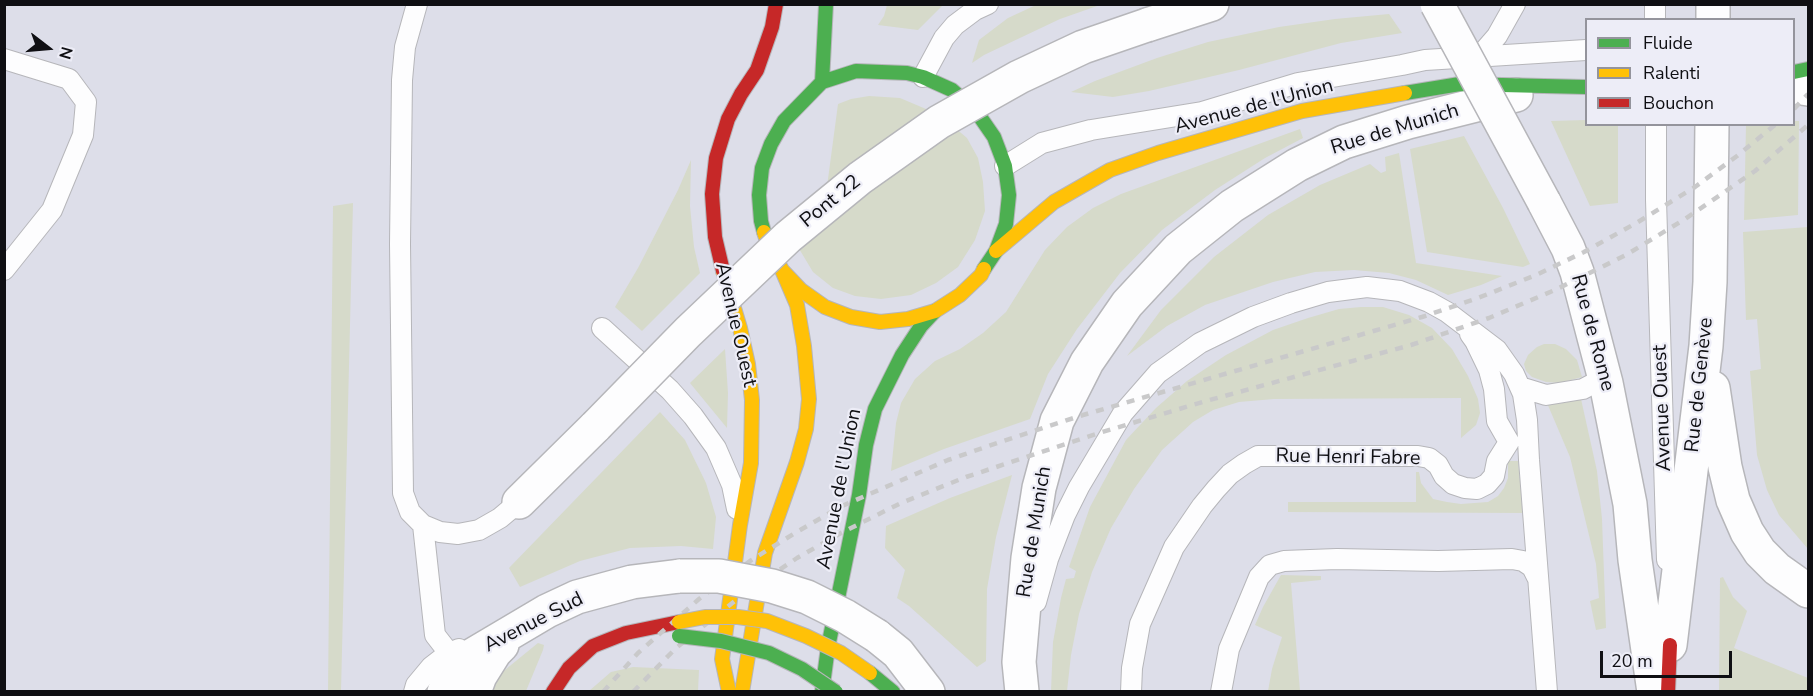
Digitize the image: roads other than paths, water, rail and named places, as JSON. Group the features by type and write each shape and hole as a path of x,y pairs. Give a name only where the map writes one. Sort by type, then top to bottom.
{"main road":[{"name":"Avenue Ouest","path":"729,692 722,659 740,525 751,463 752,400 748,364 740,328 725,282 715,237 712,194 716,158 728,119 757,70 772,27 776,4"},
{"path":"822,82 826,4"},
{"path":"742,692 765,553 797,462 806,429 809,399 797,305 769,247 761,221 759,195 762,168 771,144 784,121 822,82 856,71 890,71 923,77 952,90 976,111 994,137 1005,166 1009,195 1006,224 996,251 981,275 960,296 935,311 908,319 880,322 851,318 825,307 801,291 782,270"},
{"name":"Avenue de l'Union","path":"996,251 1054,202 1110,170 1158,153 1302,111 1460,84 1585,87"},
{"name":"Avenue de l'Union","path":"822,692 828,646 859,495 866,445 875,409 902,355 921,326 935,311"},
{"path":"553,692 569,668 593,646 626,633 705,617 738,616 767,621 841,653 893,692"},
{"path":"593,646 633,636 679,636 721,641 769,653 802,669 836,692"},
{"name":"Avenue Ouest","path":"1668,692 1670,645"}],"street":[{"name":"Pont 22","path":"519,502 688,332 772,252 860,178 939,122 1019,77 1083,47 1212,4"},
{"name":"Rue de Rome","path":"1437,4 1568,248 1576,272 1595,336 1630,504 1635,560 1654,692"},
{"name":"Rue de Munich","path":"1021,677 1028,558 1039,488 1057,421 1087,362 1127,304 1178,249 1232,206 1297,165 1344,142 1408,122 1525,93 1585,87"},
{"name":"Rue de Genève","path":"1670,645 1706,346 1710,282 1712,126"},
{"path":"1706,346 1725,467 1733,500 1747,532 1760,552 1777,569 1809,591"},
{"name":"Avenue Sud","path":"463,679 471,656 547,611 577,597 632,582 680,576 719,576 772,586 807,597 845,616 877,636 898,653 928,692"}],"lane":[{"path":"417,4 405,47 402,80 400,278 403,493 410,512 423,525 440,532 458,534 479,530 500,518 519,502"},
{"path":"923,77 944,38 955,25 975,10 988,4"},
{"path":"1475,57 1484,51 1497,36 1515,4"},
{"path":"1005,166 1042,143 1090,130 1202,112 1298,83 1425,60 1585,50"},
{"path":"4,59 69,79 86,102 83,135 52,210 4,270"},
{"name":"Avenue Ouest","path":"1656,126 1656,200 1670,645"},
{"name":"Rue Henri Fabre","path":"1021,677 1048,559 1065,515 1123,413 1158,373 1200,343 1252,317 1328,292 1367,287 1400,291 1429,302 1461,322 1497,350 1520,387 1527,420 1547,692"},
{"name":"Rue Henri Fabre","path":"1131,692 1132,668 1140,624 1174,547 1216,489 1230,474 1244,464 1258,456 1418,456 1429,458 1438,465 1444,476 1453,484 1477,489 1487,484 1494,476 1497,461 1509,442 1497,421 1494,390 1488,370 1475,341 1461,322"},
{"path":"602,328 670,390 693,416 716,448 732,485 740,525"},
{"path":"1520,387 1546,395 1583,389 1604,378"},
{"path":"423,525 435,635 463,679"},
{"path":"1221,692 1222,678 1233,639 1259,577 1270,564 1284,561 1337,559 1438,561 1512,559 1523,561 1532,567 1537,577"},
{"path":"414,692 431,667 463,679"}],"railway":[{"path":"1795,108 1808,94"},
{"path":"633,692 676,648 741,596 797,558 901,503 966,477 1099,433 1411,345 1489,318 1555,290 1626,255 1685,219 1755,171 1808,125"},
{"path":"603,692 638,653 699,599 750,561 842,506 948,460 1000,442 1083,415 1422,317 1536,275 1584,252 1695,187 1774,126"}]}
